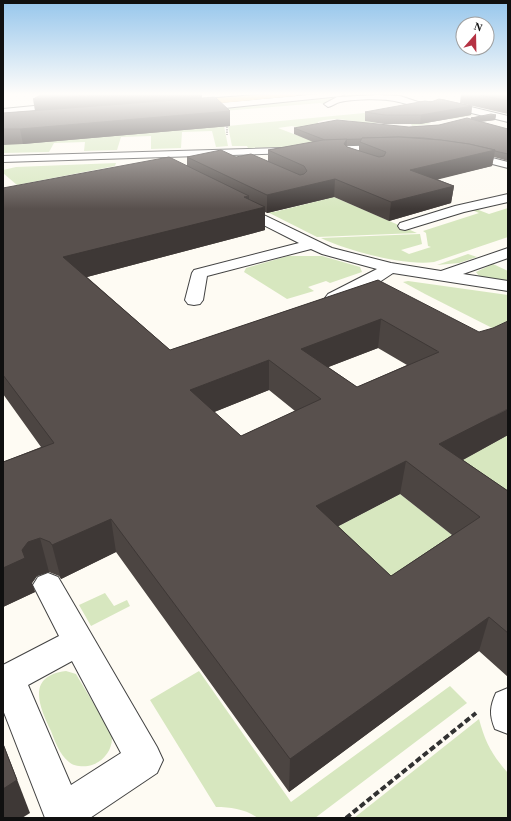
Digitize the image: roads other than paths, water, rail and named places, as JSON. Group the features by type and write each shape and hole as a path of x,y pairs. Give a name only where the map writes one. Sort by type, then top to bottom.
{"street":[{"path":"3,159 136,155 244,157 357,149 397,148"},
{"path":"357,149 350,158 357,161"},
{"path":"455,152 508,165"},
{"path":"136,155 165,167"},
{"path":"405,226 460,209 508,198"},
{"path":"230,201 327,251 390,268 508,286"},
{"path":"194,300 200,274 312,244"},
{"path":"443,276 508,253"},
{"path":"334,298 376,278 390,268"},
{"path":"48,585 80,641 144,760 63,814 8,679 80,641"}]}
